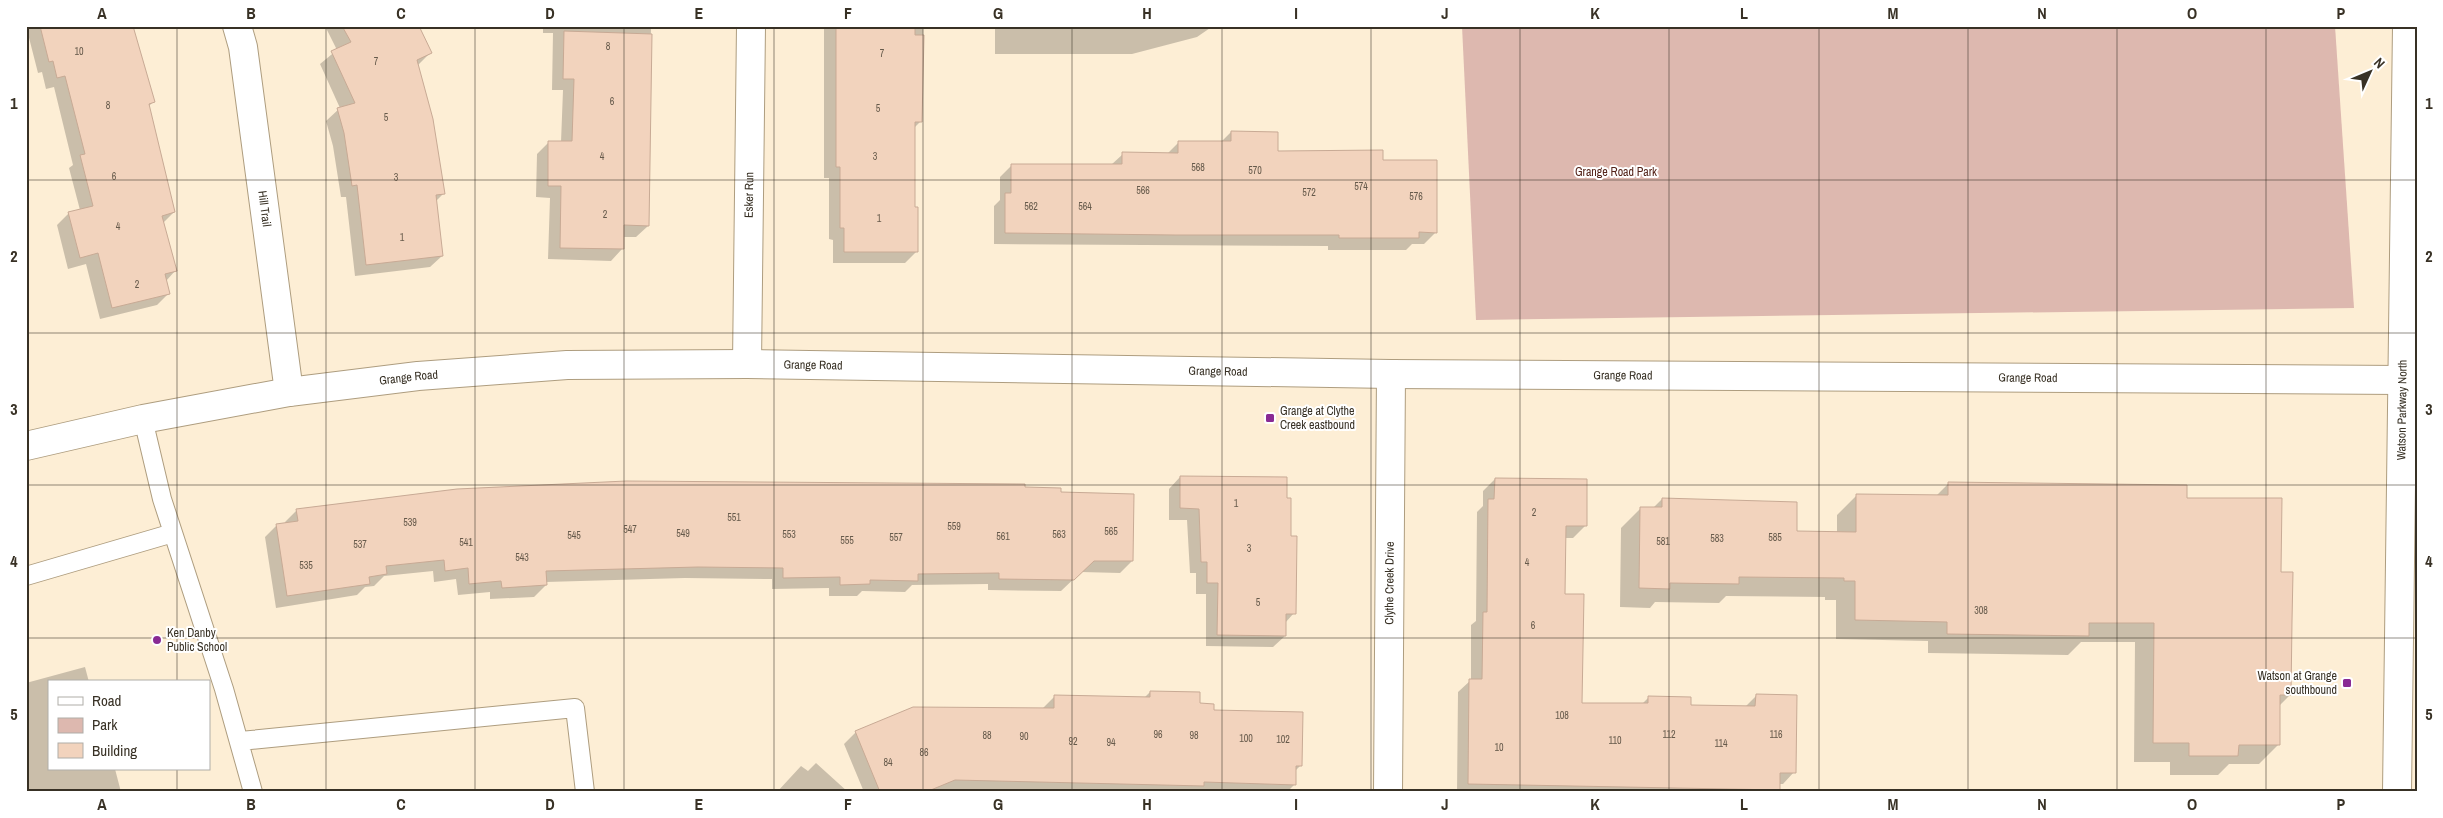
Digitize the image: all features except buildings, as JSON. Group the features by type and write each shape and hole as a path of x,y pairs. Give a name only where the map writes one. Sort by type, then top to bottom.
{"street":[{"name":"Hill Trail","path":"237,26 244,47 289,392"},
{"name":"Esker Run","path":"747,364 751,26"},
{"name":"Watson Parkway North","path":"2397,792 2409,380 2407,26"},
{"name":"Grange Road","path":"26,446 143,419 289,392 418,376 567,366 747,364 1391,374 2409,380"},
{"name":"Clythe Creek Drive","path":"1388,792 1391,374"}],"lane":[{"path":"143,419 173,533 240,741 253,792"},
{"path":"26,576 173,533"},
{"path":"240,741 575,708 585,792"}],"green space":[{"name":"Grange Road Park","path":"1462,26 2335,26 2354,308 1476,320"}],"place":[{"name":"Grange at Clythe Creek eastbound","path":"1270,418"},
{"name":"Ken Danby Public School","path":"157,640"},
{"name":"Watson at Grange southbound","path":"2347,683"}]}
